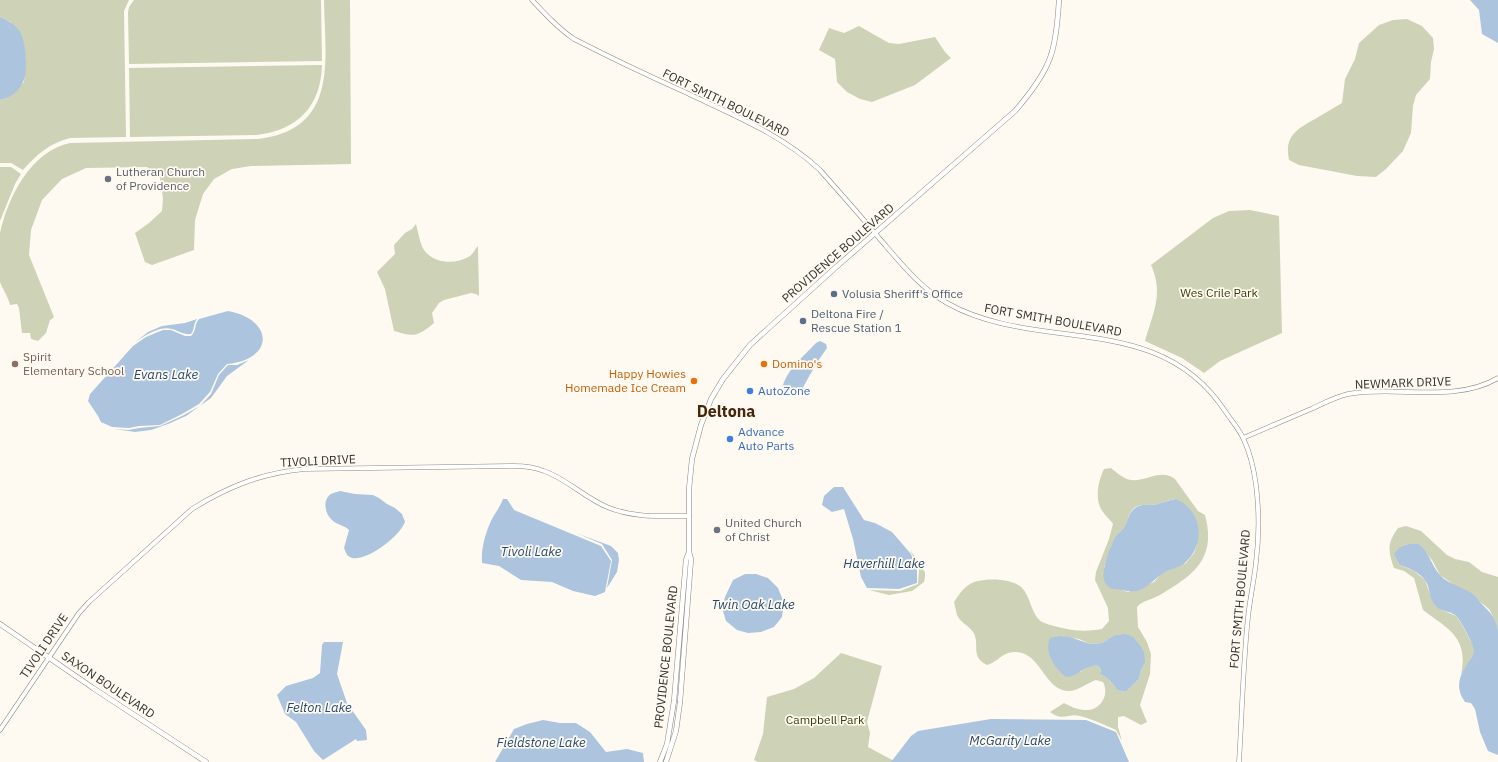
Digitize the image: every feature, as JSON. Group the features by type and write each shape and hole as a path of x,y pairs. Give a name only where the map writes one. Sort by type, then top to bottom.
{"main road":[{"name":"PROVIDENCE BOULEVARD","path":"660,762 667,744 674,701 686,560 689,552 690,468 695,443 711,399 723,379 750,345 835,268 876,234 1015,111 1028,96 1050,57 1058,16 1059,0"},
{"name":"PROVIDENCE BOULEVARD","path":"666,762 676,731 680,702 692,559 689,552"},
{"name":"SAXON BOULEVARD","path":"0,624 93,688 206,762"}],"street":[{"name":"FORT SMITH BOULEVARD","path":"532,0 552,22 574,39 726,111 792,146 808,158 820,170 906,269 946,303 983,319 1003,324 1113,340 1137,346 1170,361 1193,376 1217,398 1243,438 1256,485 1256,560 1247,620 1239,762"},
{"name":"NEWMARK DRIVE","path":"1243,438 1346,394 1371,391 1454,392 1491,382 1498,378"},
{"name":"TIVOLI DRIVE","path":"0,730 79,613 192,509 211,497 245,481 286,471 305,469 530,467 545,471 559,478 594,501 622,512 644,516 689,516"}],"green space":[{"path":"0,0 129,0 124,11 126,137 70,138 63,140 44,150 23,170 11,163 0,163 0,100 7,98 24,82 26,58 11,22 0,17"},
{"path":"134,0 321,0 322,61 129,64 128,12 129,7"},
{"path":"324,0 350,0 351,164 251,166 232,169 214,179 203,194 195,220 194,250 152,265 145,262 135,233 162,211 163,198 160,178 147,167 86,168 62,179 42,200 31,230 29,255 54,317 50,320 46,333 38,341 31,339 30,333 22,333 19,308 17,304 10,305 0,282 0,233 15,191 33,166 44,155 56,148 70,143 258,139 284,133 303,122 315,107 322,89 326,46"},
{"path":"1407,19 1422,26 1433,38 1434,49 1431,62 1430,79 1416,95 1413,106 1411,133 1403,151 1376,177 1357,176 1299,165 1289,160 1288,145 1293,134 1303,126 1342,103 1345,79 1355,59 1359,43 1379,25 1393,20"},
{"path":"859,26 889,43 899,44 935,37 951,58 915,85 872,102 860,99 847,92 837,82 835,59 819,50 829,28 844,33"},
{"path":"322,65 321,80 312,104 304,114 284,128 257,135 130,137 129,68"},
{"path":"0,167 11,167 21,174 15,184 0,221"},
{"name":"Wes Crile Park","path":"1250,210 1279,216 1282,333 1220,361 1204,373 1182,358 1145,341 1154,312 1157,294 1155,275 1151,265 1213,218 1229,211"},
{"path":"416,224 424,250 433,258 446,262 458,261 471,255 478,246 479,296 471,293 444,300 439,303 432,313 434,323 423,331 411,335 394,331 385,289 377,272 395,254 394,245"},
{"path":"1111,468 1123,477 1131,480 1159,475 1170,476 1175,479 1198,511 1205,515 1208,530 1208,543 1205,555 1191,573 1171,589 1147,600 1137,607 1138,627 1147,642 1151,654 1150,674 1140,705 1147,722 1141,725 1124,716 1118,717 1118,727 1122,741 1116,730 1098,722 1076,715 1062,717 1050,712 1064,703 1082,710 1090,710 1095,708 1104,697 1105,687 1103,682 1096,680 1078,689 1067,691 1052,683 1034,661 1027,655 1019,652 1008,653 993,663 987,665 978,658 975,636 958,617 954,602 961,592 970,584 982,580 1004,580 1012,582 1022,588 1033,611 1042,622 1072,630 1084,631 1102,629 1109,621 1108,608 1095,580 1096,572 1109,539 1113,524 1100,507 1098,497 1100,479 1104,469","holes":["1176,499 1197,544 1194,553 1186,563 1162,573 1154,582 1128,592 1122,590 1104,567 1110,551 1125,525 1130,512 1136,506 1158,504","1060,636 1079,639 1090,644 1102,643 1113,636 1145,663 1141,670 1139,679 1126,692 1117,690 1110,680 1100,674 1101,669 1098,666 1089,666 1080,672"]},
{"path":"1406,526 1421,531 1447,555 1455,559 1469,562 1482,572 1498,577 1498,630 1496,622 1489,609 1475,596 1457,587 1440,575 1432,560 1419,544 1408,544 1400,547 1400,565 1414,571 1425,580 1430,594 1442,610 1456,616 1474,647 1474,654 1461,675 1463,662 1462,651 1454,635 1423,610 1414,578 1404,571 1394,568 1390,552 1390,543 1398,528"},
{"path":"910,550 925,572 924,582 912,591 889,595 869,590 900,591 918,584 919,569"},
{"name":"Campbell Park","path":"841,653 882,666 867,722 870,733 868,747 896,762 758,762 754,760 763,734 767,697 794,689 814,678"}],"water":[{"path":"1470,0 1498,0 1498,43 1482,34 1479,10"},
{"path":"0,17 6,19 20,32 24,43 26,66 24,79 20,87 13,95 0,100"},
{"name":"Evans Lake","path":"228,311 243,315 254,322 260,330 263,339 261,347 254,355 243,361 227,364 218,374 210,392 199,404 160,425 129,428 112,427 101,422 88,401 90,394 133,346 146,337 163,330 171,330 185,336 191,336 199,319"},
{"path":"197,319 191,334 167,328 152,332 134,343 148,332 162,326 185,323"},
{"path":"820,341 826,344 827,348 801,391 794,394 787,394 782,389 787,376 816,343"},
{"path":"249,360 227,376 211,398 200,406 211,394 219,375 228,365 237,365"},
{"path":"200,406 186,416 151,430 135,432 114,429 128,430 160,426"},
{"name":"Haverhill Lake","path":"834,487 843,487 864,520 875,523 892,532 911,554 917,569 917,583 899,589 867,588 861,577 853,539 844,509 832,512 822,505 824,496"},
{"path":"340,491 373,495 379,498 402,514 405,522 402,528 383,546 374,552 359,558 352,558 347,555 344,548 349,530 332,520 326,511 326,500 328,497 331,494"},
{"name":"Tivoli Lake","path":"503,499 507,499 514,510 601,546 611,561 605,592 595,596 573,591 552,582 521,580 499,566 482,563 483,547 487,531"},
{"path":"1176,499 1185,504 1196,519 1198,528 1197,546 1192,554 1184,564 1165,572 1144,588 1129,591 1110,588 1106,584 1104,578 1105,564 1115,538 1125,526 1131,512 1137,506 1155,505"},
{"path":"576,533 611,546 618,553 619,560 617,572 607,588 612,560 602,544"},
{"path":"1408,544 1419,544 1426,552 1440,575 1475,596 1491,614 1497,625 1498,755 1488,751 1480,732 1475,709 1471,703 1465,702 1460,693 1459,684 1461,675 1474,652 1471,642 1457,617 1438,608 1434,604 1430,596 1428,586 1423,578 1413,570 1400,565 1394,554 1400,547"},
{"name":"Twin Oak Lake","path":"745,574 756,574 768,578 778,588 784,603 782,617 774,627 761,632 748,633 737,630 726,621 722,608 725,597 733,580"},
{"path":"1125,634 1133,637 1139,644 1144,652 1145,663 1141,670 1139,679 1126,692 1117,690 1110,680 1100,674 1101,669 1098,666 1089,667 1074,675 1066,677 1054,664 1049,654 1048,643 1050,638 1060,636 1070,637 1090,644 1102,643 1113,636"},
{"name":"Felton Lake","path":"324,642 343,642 337,674 347,703 366,730 367,740 357,741 356,739 323,760 314,751 296,722 285,714 277,695 286,686 313,678 320,673 322,645"},
{"name":"McGarity Lake","path":"991,719 1086,720 1116,732 1129,762 891,762 911,736 918,731"},
{"name":"Fieldstone Lake","path":"543,720 560,723 576,723 590,732 606,752 627,749 643,753 644,762 495,762 514,729"}],"place":[{"name":"Lutheran Church of Providence","path":"108,179"},
{"name":"Volusia Sheriff's Office","path":"834,294"},
{"name":"Deltona Fire / Rescue Station 1","path":"803,321"},
{"name":"Spirit Elementary School","path":"15,364"},
{"name":"Domino's","path":"764,364"},
{"name":"Happy Howies Homemade Ice Cream","path":"694,381"},
{"name":"AutoZone","path":"750,391"},
{"name":"Advance Auto Parts","path":"730,439"},
{"name":"United Church of Christ","path":"717,530"}],"district":[{"name":"Deltona","path":"726,411"}]}
